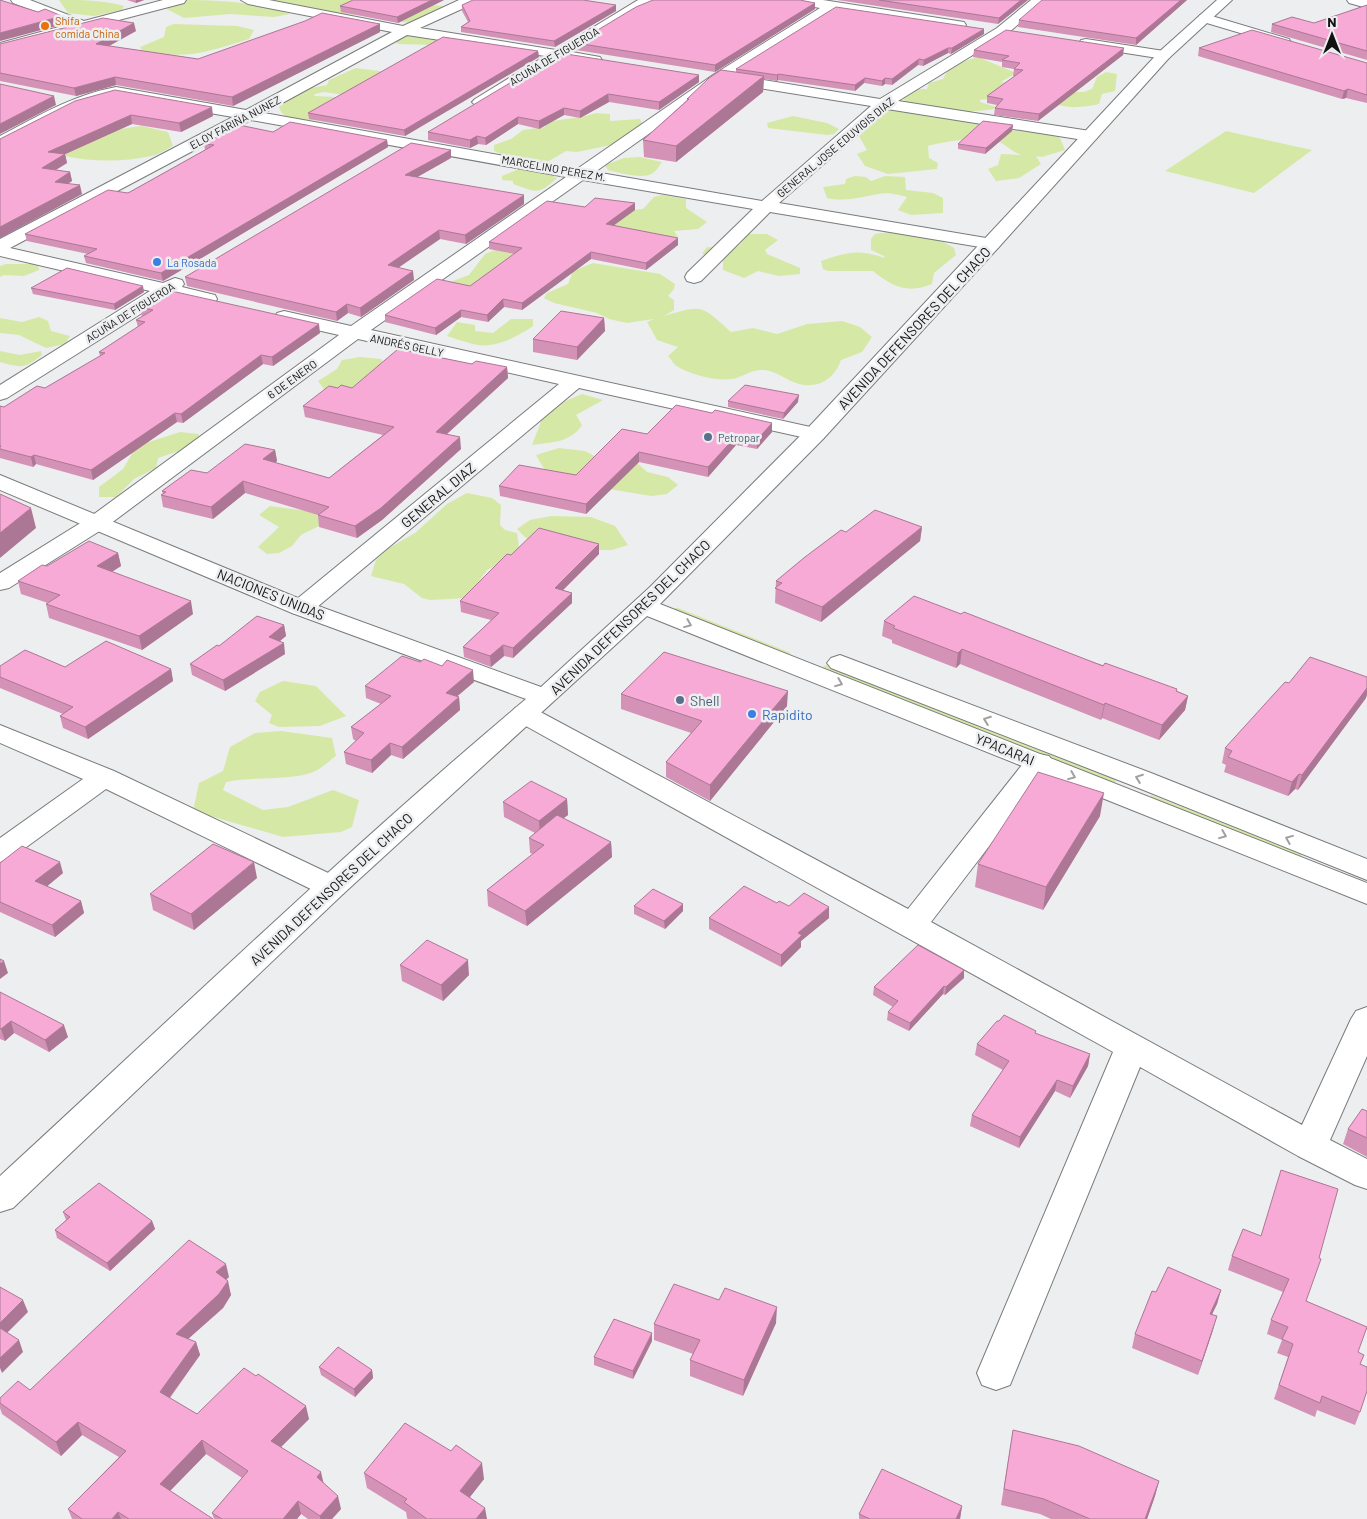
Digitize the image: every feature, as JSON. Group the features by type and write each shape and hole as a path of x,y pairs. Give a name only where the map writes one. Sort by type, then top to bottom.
{"street":[{"path":"18,0 85,25"},
{"path":"0,47 179,0"},
{"path":"248,0 405,30 614,63"},
{"name":"ELOY FARIÑA NUNEZ","path":"4,253 249,115 405,30 470,0"},
{"name":"ACUÑA DE FIGUEROA","path":"468,108 647,0"},
{"path":"797,0 1021,34"},
{"name":"GENERAL JOSE EDUVIGIS DIAZ","path":"694,277 764,208 884,103 1002,32 1038,0"},
{"name":"AVENIDA DEFENSORES DEL CHACO","path":"0,1198 332,887 535,706 651,599 815,434 992,244 1164,55 1225,0"},
{"path":"1354,0 1367,4"},
{"name":"6 DE ENERO","path":"0,583 98,522 354,334 718,78 832,6"},
{"path":"1205,18 1300,47"},
{"path":"1069,41 1164,55"},
{"path":"699,75 1090,136"},
{"name":"MARCELINO PEREZ M.","path":"78,103 98,95 116,92 582,173 764,208 992,244"},
{"path":"48,96 78,103"},
{"path":"0,142 78,103"},
{"path":"386,158 428,133"},
{"path":"4,253 222,303"},
{"name":"ACUÑA DE FIGUEROA","path":"0,394 192,274"},
{"name":"ANDRÉS GELLY","path":"270,314 815,434"},
{"name":"GENERAL DIAZ","path":"301,608 574,382"},
{"name":"NACIONES UNIDAS","path":"0,482 535,706 912,925 1310,1146 1367,1175"},
{"name":"YPACARAI","path":"651,599 807,661 1039,762 1320,863 1367,870"},
{"name":"YPACARAI","path":"807,661 1141,779 1320,863 1367,894"},
{"path":"0,734 104,776 332,887"},
{"path":"912,925 1039,762"},
{"path":"0,852 104,776"},
{"path":"1310,1146 1367,1019"},
{"path":"996,1373 1132,1046"}],"green space":[{"path":"59,0 100,1 124,6 122,10 94,16 68,13"},
{"path":"183,0 237,2 290,14 274,17 230,14 184,18 167,9 167,5"},
{"path":"274,0 382,0 361,15 337,14"},
{"path":"430,5 443,6 441,11 421,21 410,23 398,21"},
{"path":"174,24 237,26 254,30 249,39 209,51 172,55 142,51 140,47 164,37 166,27"},
{"path":"414,33 426,34 428,38 442,38 434,45 398,44 394,40"},
{"path":"978,57 1016,73 1001,82 1020,85 987,99 980,100 980,102 999,108 962,111 902,104 906,102 902,98 916,89 927,89 929,83 943,79 953,67"},
{"path":"356,68 409,75 350,96 324,92 315,94 314,96 335,97 339,101 331,120 291,118 281,112 277,102 301,90 327,85 329,80"},
{"path":"1106,72 1117,74 1115,91 1102,94 1099,104 1069,107 1052,102 1067,92 1084,92 1092,89 1097,77"},
{"path":"888,107 948,117 960,121 995,124 1005,130 1046,132 1060,138 1065,150 1042,157 1036,156 1041,164 1019,178 996,181 988,169 998,165 1001,154 1022,155 1001,143 990,140 972,139 944,142 928,146 929,158 938,163 937,169 888,174 865,166 857,154 867,150 859,136 866,129 861,121"},
{"path":"596,113 610,114 610,121 640,119 643,125 631,141 577,152 566,151 549,161 515,160 494,151 494,145 511,139 523,130 545,127 545,123"},
{"path":"793,116 827,123 839,129 834,134 827,135 768,128 767,123"},
{"path":"142,126 168,132 173,146 154,155 130,159 97,160 65,156 71,149 89,139 111,131"},
{"path":"1226,131 1312,150 1254,193 1165,171"},
{"path":"640,157 662,162 653,173 642,176 608,170 605,165 624,158"},
{"path":"519,169 550,174 557,178 545,188 536,191 513,184 513,181 502,180 502,176"},
{"path":"855,176 866,177 871,181 885,176 905,177 906,190 933,193 943,198 943,213 911,215 898,210 907,197 893,194 882,193 847,199 827,198 823,187 845,184 846,179"},
{"path":"662,195 686,199 686,208 707,222 698,229 674,231 678,237 664,240 643,238 627,228 609,223 622,211 643,209 654,197"},
{"path":"889,232 915,234 937,239 954,248 956,255 934,273 932,284 916,288 894,285 873,271 828,271 823,269 821,261 838,255 867,253 885,258 871,250 871,239 875,234"},
{"path":"748,234 767,234 778,240 765,250 767,254 800,268 800,274 779,276 758,271 744,278 723,270 723,260 702,254 707,247 735,248"},
{"path":"495,250 507,250 518,255 509,279 445,297 439,286 469,275 485,254"},
{"path":"593,263 660,274 675,284 674,289 668,296 674,300 674,310 664,316 700,309 713,316 731,332 753,328 777,334 807,324 842,321 860,327 872,337 862,352 841,360 830,377 813,385 799,384 764,370 731,379 704,377 684,370 674,363 668,356 678,347 657,340 647,322 654,319 627,323 609,319 597,313 554,303 544,298 547,293 568,284 573,271"},
{"path":"6,264 38,264 39,270 24,276 4,275 0,277 0,266"},
{"path":"39,317 48,321 51,331 70,336 65,344 46,348 19,335 0,333 0,318 22,322"},
{"path":"511,319 533,319 533,326 521,334 492,345 478,345 447,336 457,322 475,325 475,331 493,333"},
{"path":"0,351 20,355 41,351 42,355 27,365 18,366 0,362"},
{"path":"360,357 381,359 387,369 367,400 324,389 318,381 337,369 342,360"},
{"path":"582,394 603,400 576,415 582,425 577,431 560,441 532,445 544,414 554,406"},
{"path":"180,432 199,434 197,445 158,458 156,468 134,479 116,497 99,497 99,487 123,469 133,452 143,444"},
{"path":"559,448 585,451 608,463 635,461 647,472 668,477 678,485 667,494 651,496 550,479 536,455"},
{"path":"467,493 492,498 501,505 500,525 505,530 517,533 519,547 511,558 487,570 467,598 430,600 422,598 404,584 371,576 376,560 389,548 415,533 447,504"},
{"path":"270,506 322,513 323,524 301,535 292,546 279,553 267,554 258,547 279,527 259,515"},
{"path":"551,516 591,517 615,526 628,545 612,550 595,550 550,537 527,539 517,529 530,520"},
{"path":"675,608 791,653 787,655 674,610"},
{"path":"826,665 1116,780 1116,782 1112,783 821,668"},
{"path":"283,681 316,686 346,716 320,726 279,727 269,723 272,715 255,701 260,692"},
{"path":"281,731 332,738 336,756 319,769 304,775 236,780 226,782 223,790 263,810 288,807 333,790 359,800 352,827 341,832 283,837 193,811 199,783 223,771 230,747 255,733"},
{"path":"1151,795 1302,855 1300,857 1151,799"}],"building":[{"path":"0,0 38,12 45,9 62,16 0,33"},
{"path":"353,0 432,0 397,17 340,6"},
{"path":"473,0 583,0 616,5 554,41 461,27 470,21 462,5"},
{"path":"653,0 800,0 815,3 715,65 576,43 636,7"},
{"path":"879,0 1021,0 999,18"},
{"path":"1042,0 1181,0 1136,38 1019,20"},
{"path":"1367,5 1367,51 1272,24 1292,17 1314,23"},
{"path":"836,7 984,29 952,48 948,48 924,60 919,59 892,79 885,78 882,81 865,78 855,85 736,69"},
{"path":"322,13 380,24 232,97 115,77 74,88 0,73 0,44 103,18 134,23 96,44 198,59 305,21"},
{"path":"1006,30 1124,48 1039,114 995,108 1003,99 987,96 1023,70 1014,69 1020,63 1002,60 1009,56 974,50"},
{"path":"1252,30 1367,63 1367,95 1348,89 1344,91 1199,48"},
{"path":"443,37 538,51 404,130 308,113"},
{"path":"560,53 699,75 659,102 608,94 580,111 564,108 539,121 518,117 485,138 477,136 470,140 428,132"},
{"path":"721,70 764,76 676,146 643,140 689,99 687,99 709,78"},
{"path":"0,84 54,96 0,124"},
{"path":"115,90 212,107 179,123 131,115 48,152 65,154 42,168 70,172 55,182 80,185 0,227 0,139 75,101"},
{"path":"983,121 1013,125 986,148 958,144"},
{"path":"290,122 387,140 161,273 84,256 97,249 25,234 108,190 128,193 214,145 204,144 239,125 273,132"},
{"path":"411,143 451,150 405,175 524,195 465,235 439,230 388,265 413,271 360,308 347,304 336,312 185,277"},
{"path":"595,198 635,203 606,224 678,238 646,263 591,252 522,303 503,299 487,315 461,310 435,328 385,315 437,279 470,286 522,248 489,242 547,201 585,207"},
{"path":"67,268 143,286 114,304 31,288"},
{"path":"167,290 319,324 272,357 261,355 181,414 175,413 91,470 34,455 31,457 0,449 0,406 4,407 37,386 45,388 105,353 99,352 145,322 136,320 153,310 139,307"},
{"path":"561,311 604,318 577,347 533,339"},
{"path":"398,349 472,364 476,361 507,367 436,432 460,437 381,508 355,526 318,515 329,507 243,481 211,507 161,495 166,492 162,491 191,470 207,473 245,444 275,450 263,459 329,478 394,427 303,406 329,386 338,388 341,385 352,388"},
{"path":"745,385 799,395 784,413 728,401"},
{"path":"676,405 712,413 715,410 772,423 757,440 737,435 708,467 639,452 586,504 499,486 519,465 576,475 622,429 647,434"},
{"path":"0,494 31,508 0,533"},
{"path":"875,510 922,527 822,607 775,588 782,583 776,581 805,557 841,530 846,532"},
{"path":"539,528 599,544 555,588 572,593 513,648 503,645 490,656 463,647 499,613 460,601 507,554 511,555"},
{"path":"89,541 118,553 97,566 191,601 139,636 46,604 60,595 18,581 42,565 47,566"},
{"path":"914,596 961,614 964,612 1103,666 1105,663 1177,689 1176,691 1188,696 1162,725 1105,703 1104,705 962,649 958,653 893,628 895,626 884,621"},
{"path":"257,616 284,625 269,637 284,643 223,680 190,664 217,645 219,646"},
{"path":"106,641 171,669 85,727 60,716 73,707 0,677 0,666 25,650 65,667"},
{"path":"664,652 788,691 710,785 666,762 702,721 621,694"},
{"path":"402,656 420,662 424,659 442,666 447,660 473,670 446,693 459,697 402,747 390,743 371,760 344,752 364,733 351,727 391,696 365,686"},
{"path":"1310,657 1367,677 1367,688 1302,775 1299,774 1292,782 1228,757 1232,751 1225,748 1285,682 1289,683"},
{"path":"1038,772 1104,793 1046,887 978,864"},
{"path":"531,781 567,799 539,821 503,802"},
{"path":"557,815 611,842 525,911 487,890 544,845 529,838"},
{"path":"213,844 254,862 191,914 150,894"},
{"path":"22,846 60,862 35,881 81,901 52,925 0,902 0,863"},
{"path":"744,886 777,903 779,901 789,906 804,893 829,907 798,933 802,935 781,955 709,918"},
{"path":"653,889 683,904 664,921 634,906"},
{"path":"427,940 468,960 441,985 400,965"},
{"path":"918,945 964,970 946,987 944,986 910,1023 888,1012 898,1001 874,987"},
{"path":"0,992 64,1025 45,1040 11,1021 1,1029"},
{"path":"1004,1015 1036,1031 1035,1033 1090,1054 1073,1086 1057,1080 1020,1137 972,1115 1009,1061 977,1044"},
{"path":"1362,1109 1367,1111 1367,1138 1348,1129"},
{"path":"1281,1170 1338,1189 1319,1258 1321,1259 1306,1301 1367,1327 1358,1352 1364,1355 1360,1364 1367,1367 1367,1391 1360,1412 1322,1396 1320,1403 1279,1385 1293,1344 1282,1339 1288,1327 1271,1320 1289,1279 1232,1256 1243,1229 1261,1236"},
{"path":"99,1183 152,1221 107,1263 55,1230 70,1217 63,1212"},
{"path":"189,1240 226,1264 216,1272 228,1281 219,1294 176,1334 196,1342 160,1392 197,1414 244,1368 256,1376 258,1374 306,1406 271,1441 321,1472 317,1477 338,1496 320,1516 298,1501 283,1519 222,1519 212,1513 248,1471 202,1440 160,1484 213,1519 129,1519 118,1512 112,1519 82,1519 68,1509 126,1451 78,1422 56,1442 0,1403 0,1398 18,1381 30,1390"},
{"path":"1168,1267 1221,1290 1210,1314 1217,1316 1202,1361 1135,1334 1152,1291 1156,1292"},
{"path":"674,1284 719,1300 725,1288 777,1307 744,1380 690,1360 700,1340 654,1324"},
{"path":"0,1287 23,1300 0,1323"},
{"path":"614,1319 652,1333 633,1371 594,1357"},
{"path":"0,1328 19,1340 0,1358"},
{"path":"338,1347 372,1370 354,1389 319,1367"},
{"path":"405,1423 451,1451 456,1445 482,1463 460,1491 485,1508 476,1519 427,1519 404,1502 407,1499 364,1473"},
{"path":"1013,1430 1079,1446 1159,1481 1145,1519 1090,1519 1044,1499 1004,1489"},
{"path":"882,1469 962,1506 956,1519 870,1519 859,1514"}],"place":[{"name":"Shifa comida China","path":"45,26"},
{"name":"La Rosada","path":"157,262"},
{"name":"Petropar","path":"708,437"},
{"name":"Shell","path":"680,700"},
{"name":"Rapidito","path":"752,714"}]}
